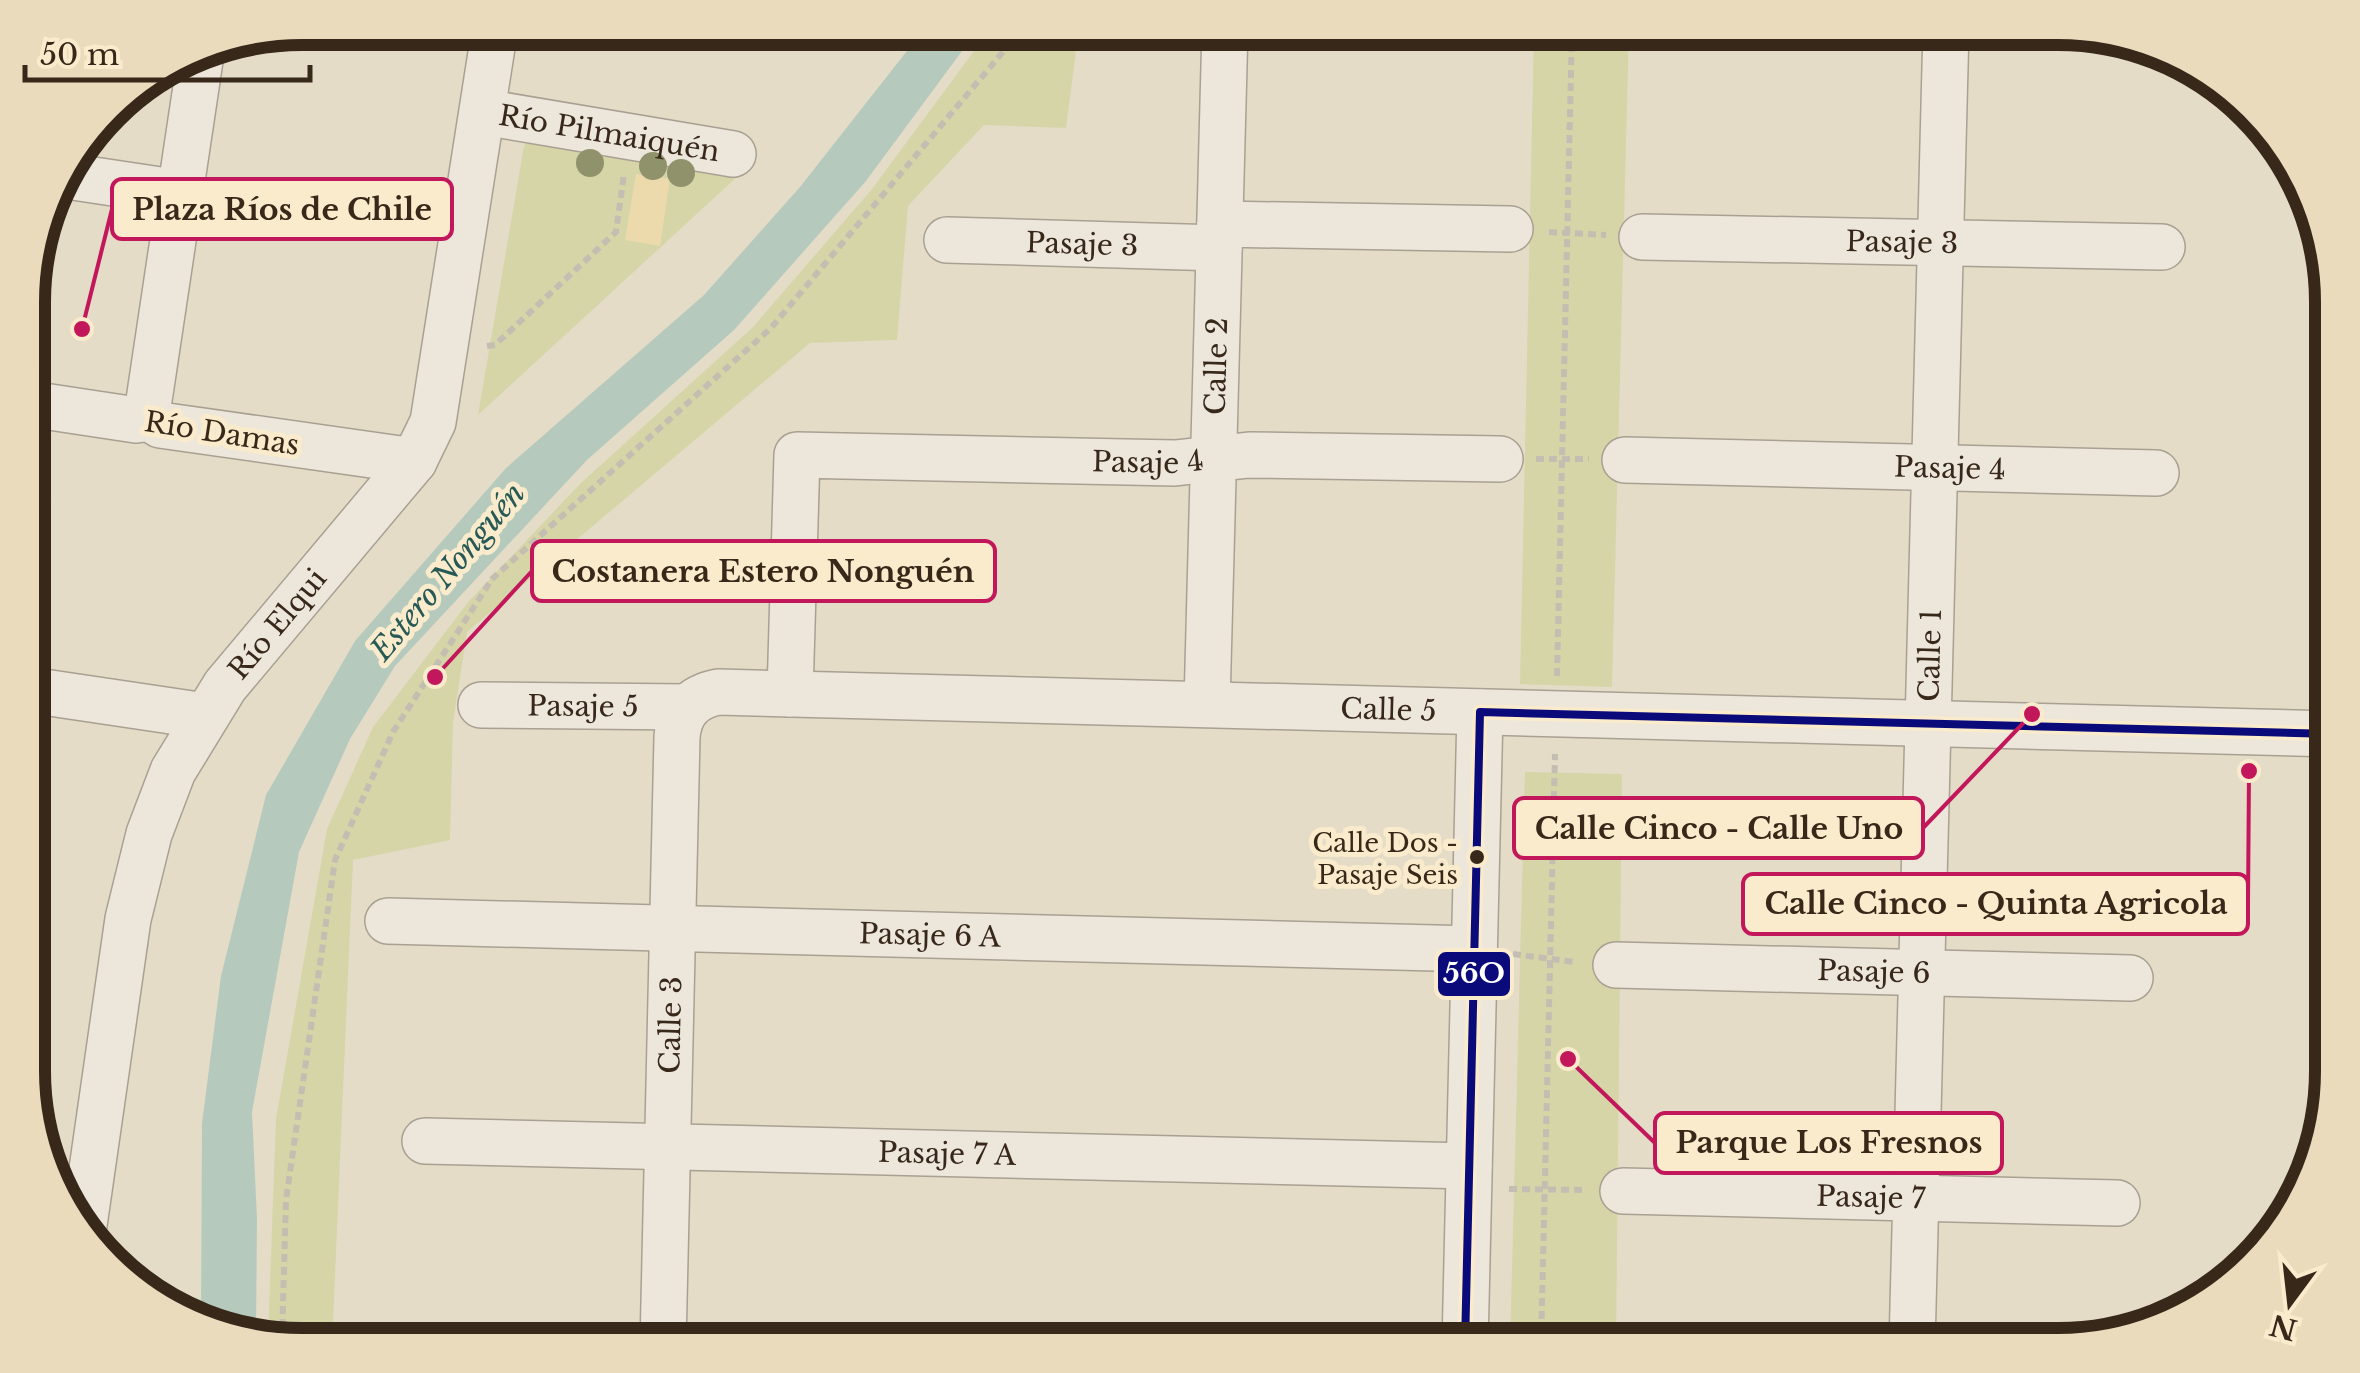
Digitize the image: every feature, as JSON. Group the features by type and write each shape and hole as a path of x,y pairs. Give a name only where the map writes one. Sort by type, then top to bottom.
{"street":[{"name":"Calle 2","path":"1207,704 1225,45"},
{"name":"Calle 1","path":"1912,1327 1946,45"},
{"name":"Río Elqui","path":"86,1211 137,876 166,786 205,716 247,657 414,461 433,422 493,46"},
{"path":"151,418 148,406 199,67"},
{"name":"Río Pilmaiquén","path":"482,112 733,154"},
{"path":"77,177 180,193"},
{"name":"Pasaje 3","path":"947,240 1510,229"},
{"name":"Pasaje 3","path":"1642,237 2162,247"},
{"name":"Río Damas","path":"45,406 136,420 151,418 160,425 414,461"},
{"name":"Pasaje 4","path":"790,694 798,455 1175,464 1249,455 1500,459"},
{"name":"Pasaje 4","path":"1625,460 2156,472"},
{"path":"45,692 205,716"},
{"name":"Calle 5","path":"688,706 718,692 2314,734"},
{"name":"Pasaje 5","path":"480,706 688,706"},
{"name":"Calle 3","path":"663,1328 677,737 688,706"},
{"path":"1465,1327 1480,712"},
{"name":"Pasaje 6 A","path":"388,920 1474,949"},
{"name":"Pasaje 6","path":"1616,965 2130,978"},
{"name":"Pasaje 7 A","path":"426,1141 668,1146 1469,1177"},
{"name":"Pasaje 7","path":"1623,1191 2117,1203"}],"path":[{"path":"282,1327 286,1200 335,860 393,732 492,579 771,328 1008,46"},
{"path":"446,348 495,346 616,232 629,137"},
{"path":"1510,229 1642,237"},
{"path":"1500,459 1625,460"},
{"path":"1474,949 1616,965"},
{"path":"1469,1177 1623,1191"}],"green space":[{"path":"1534,45 1629,45 1612,687 1520,684"},
{"path":"978,46 1077,46 1066,128 984,125 908,206 897,340 810,343 467,632 453,723 450,840 353,860 333,1328 268,1326 276,1119 327,829 373,727 469,601 581,483 753,327 872,189"},
{"path":"533,136 750,165 478,415 524,146"},
{"path":"1525,772 1622,774 1616,1327 1510,1327"}],"sand":[{"path":"636,174 670,179 660,246 625,240"}],"water":[{"name":"Estero Nonguén","path":"911,46 966,46 866,181 734,330 587,460 395,666 350,739 299,852 252,1112 256,1323 201,1307 202,1123 221,976 266,795 355,641 506,468 704,295 800,187"}],"transit line":[{"name":"56O","path":"1465,1327 1480,712 2314,734"}],"place":[{"name":"Plaza Ríos de Chile","path":"82,329"},
{"name":"Costanera Estero Nonguén","path":"435,677"},
{"name":"Calle Cinco - Calle Uno","path":"2032,714"},
{"name":"Calle Cinco - Quinta Agricola","path":"2249,771"},
{"name":"Calle Dos - Pasaje Seis","path":"1477,857"},
{"name":"Parque Los Fresnos","path":"1568,1059"}]}
